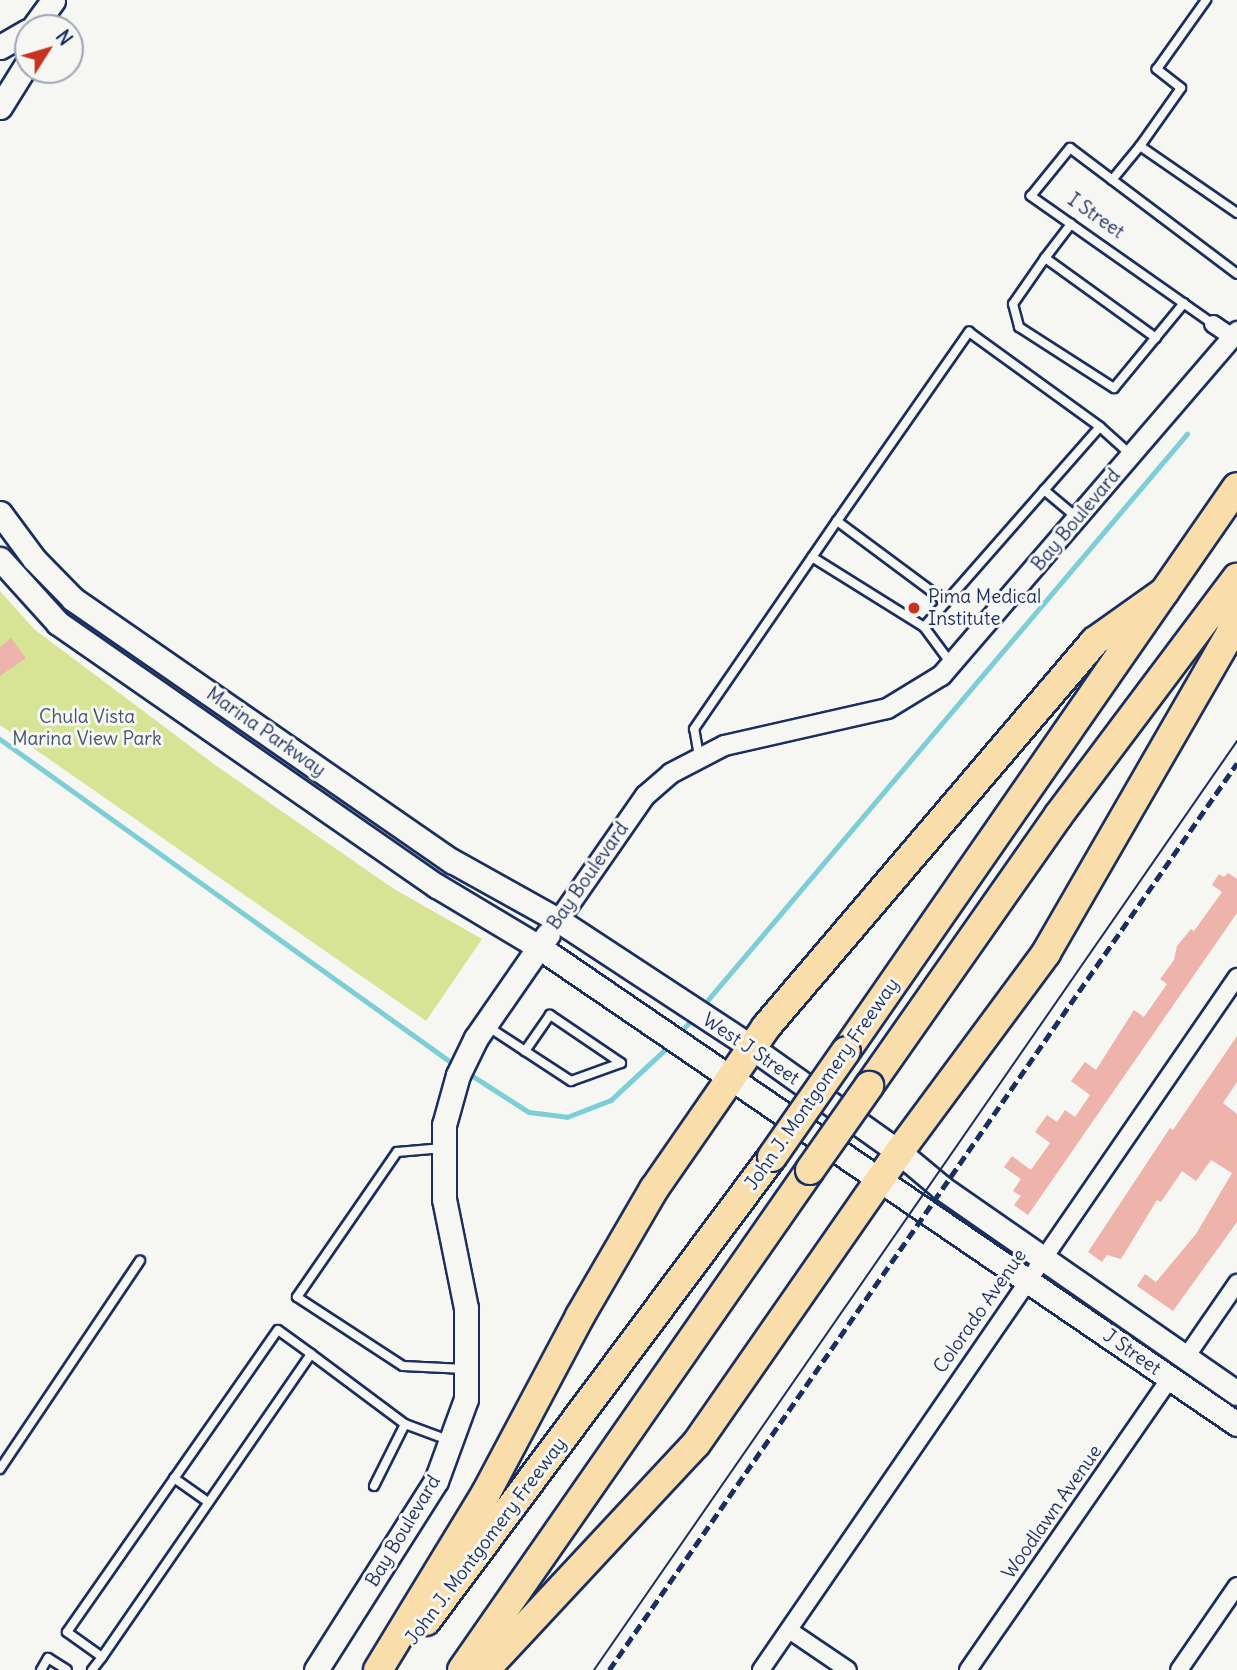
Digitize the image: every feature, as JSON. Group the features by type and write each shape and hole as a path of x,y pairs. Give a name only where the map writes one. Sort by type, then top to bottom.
{"highway":[{"name":"John J. Montgomery Freeway","path":"390,1670 772,1157 1237,487"},
{"name":"John J. Montgomery Freeway","path":"462,1670 1058,816 1237,578"},
{"path":"378,1670 485,1493 580,1316 654,1189 751,1047 785,1001 1095,641 1164,592"},
{"path":"485,1670 696,1444 900,1152 1046,953 1231,632 1237,606"}],"main road":[{"path":"0,107 14,84"},
{"name":"Marina Parkway","path":"0,513 34,559 73,598 452,861 558,920"},
{"name":"Marina Parkway","path":"0,559 58,623 437,886 539,947"},
{"name":"Bay Boulevard","path":"316,1670 436,1482 466,1399 469,1370 466,1308 444,1199 443,1148 458,1075 470,1051 485,1024 558,920"},
{"name":"West J Street","path":"558,920 751,1047 900,1152 942,1188 1042,1257"},
{"name":"West J Street","path":"539,947 730,1076 880,1182 1028,1278"},
{"name":"J Street","path":"1042,1257 1237,1392"},
{"name":"J Street","path":"1028,1278 1237,1424"}],"street":[{"name":"I Street","path":"1213,324 1234,334"},
{"name":"Bay Boulevard","path":"558,920 645,794 699,756 755,737 855,719 887,708 919,691 952,664 1234,334"},
{"name":"Colorado Avenue","path":"761,1670 1042,1257 1237,977"},
{"path":"1186,1357 1237,1283"},
{"name":"Woodlawn Avenue","path":"968,1670 1170,1378"},
{"path":"1179,1670 1237,1586"},
{"path":"789,1630 848,1670"}],"lane":[{"path":"1206,0 1157,69 1181,88 1112,180 1237,274"},
{"path":"1140,145 1237,213"},
{"name":"I Street","path":"1112,180 1070,148 1031,196 1213,324"},
{"path":"1071,224 1013,304 1019,327 1114,388 1184,303"},
{"path":"1045,258 1156,338"},
{"path":"699,756 694,729 969,332 1100,426 1131,455"},
{"path":"924,627 1100,426"},
{"path":"1044,491 1077,518"},
{"path":"837,521 946,603"},
{"path":"812,557 924,627 952,664"},
{"path":"485,1024 525,1051 571,1081 621,1063 550,1015 525,1051"},
{"path":"443,1148 397,1152 297,1297 403,1366 469,1370"},
{"path":"0,1469 140,1261"},
{"path":"102,1657 66,1632 278,1330 405,1424 451,1441"},
{"path":"92,1670 311,1354"},
{"path":"374,1486 405,1424"},
{"path":"174,1478 208,1502"},
{"path":"41,1670 48,1658 67,1670"}],"green space":[{"name":"Chula Vista Marina View Park","path":"0,591 34,629 218,767 394,889 482,939 426,1021 0,725"}],"building":[{"path":"11,638 26,658 0,676 0,647"},
{"path":"1228,873 1237,879 1237,913 1028,1215 1014,1205 1021,1196 1013,1191 1021,1179 1004,1167 1012,1156 1031,1170 1050,1143 1035,1132 1047,1115 1057,1122 1065,1110 1075,1117 1090,1095 1071,1081 1085,1062 1096,1070 1134,1010 1144,1017 1167,984 1160,979 1174,960 1177,946 1191,929 1194,931 1222,892 1212,885 1219,874 1224,877"},
{"path":"1237,1036 1237,1082 1223,1103 1237,1114 1237,1222 1173,1311 1137,1286 1145,1274 1156,1282 1196,1234 1232,1173 1211,1160 1196,1181 1182,1171 1161,1202 1157,1200 1121,1259 1107,1255 1102,1262 1088,1252 1170,1128 1173,1130"}],"waterway":[{"path":"701,1008 1187,434"},
{"path":"0,739 455,1065"},
{"path":"679,1034 694,1017"},
{"path":"468,1073 529,1112 567,1117 611,1100 671,1044"}],"tram line":[{"path":"594,1670 1237,741"}],"railway":[{"path":"609,1670 1237,763"}],"place":[{"name":"Pima Medical Institute","path":"914,608"}]}
